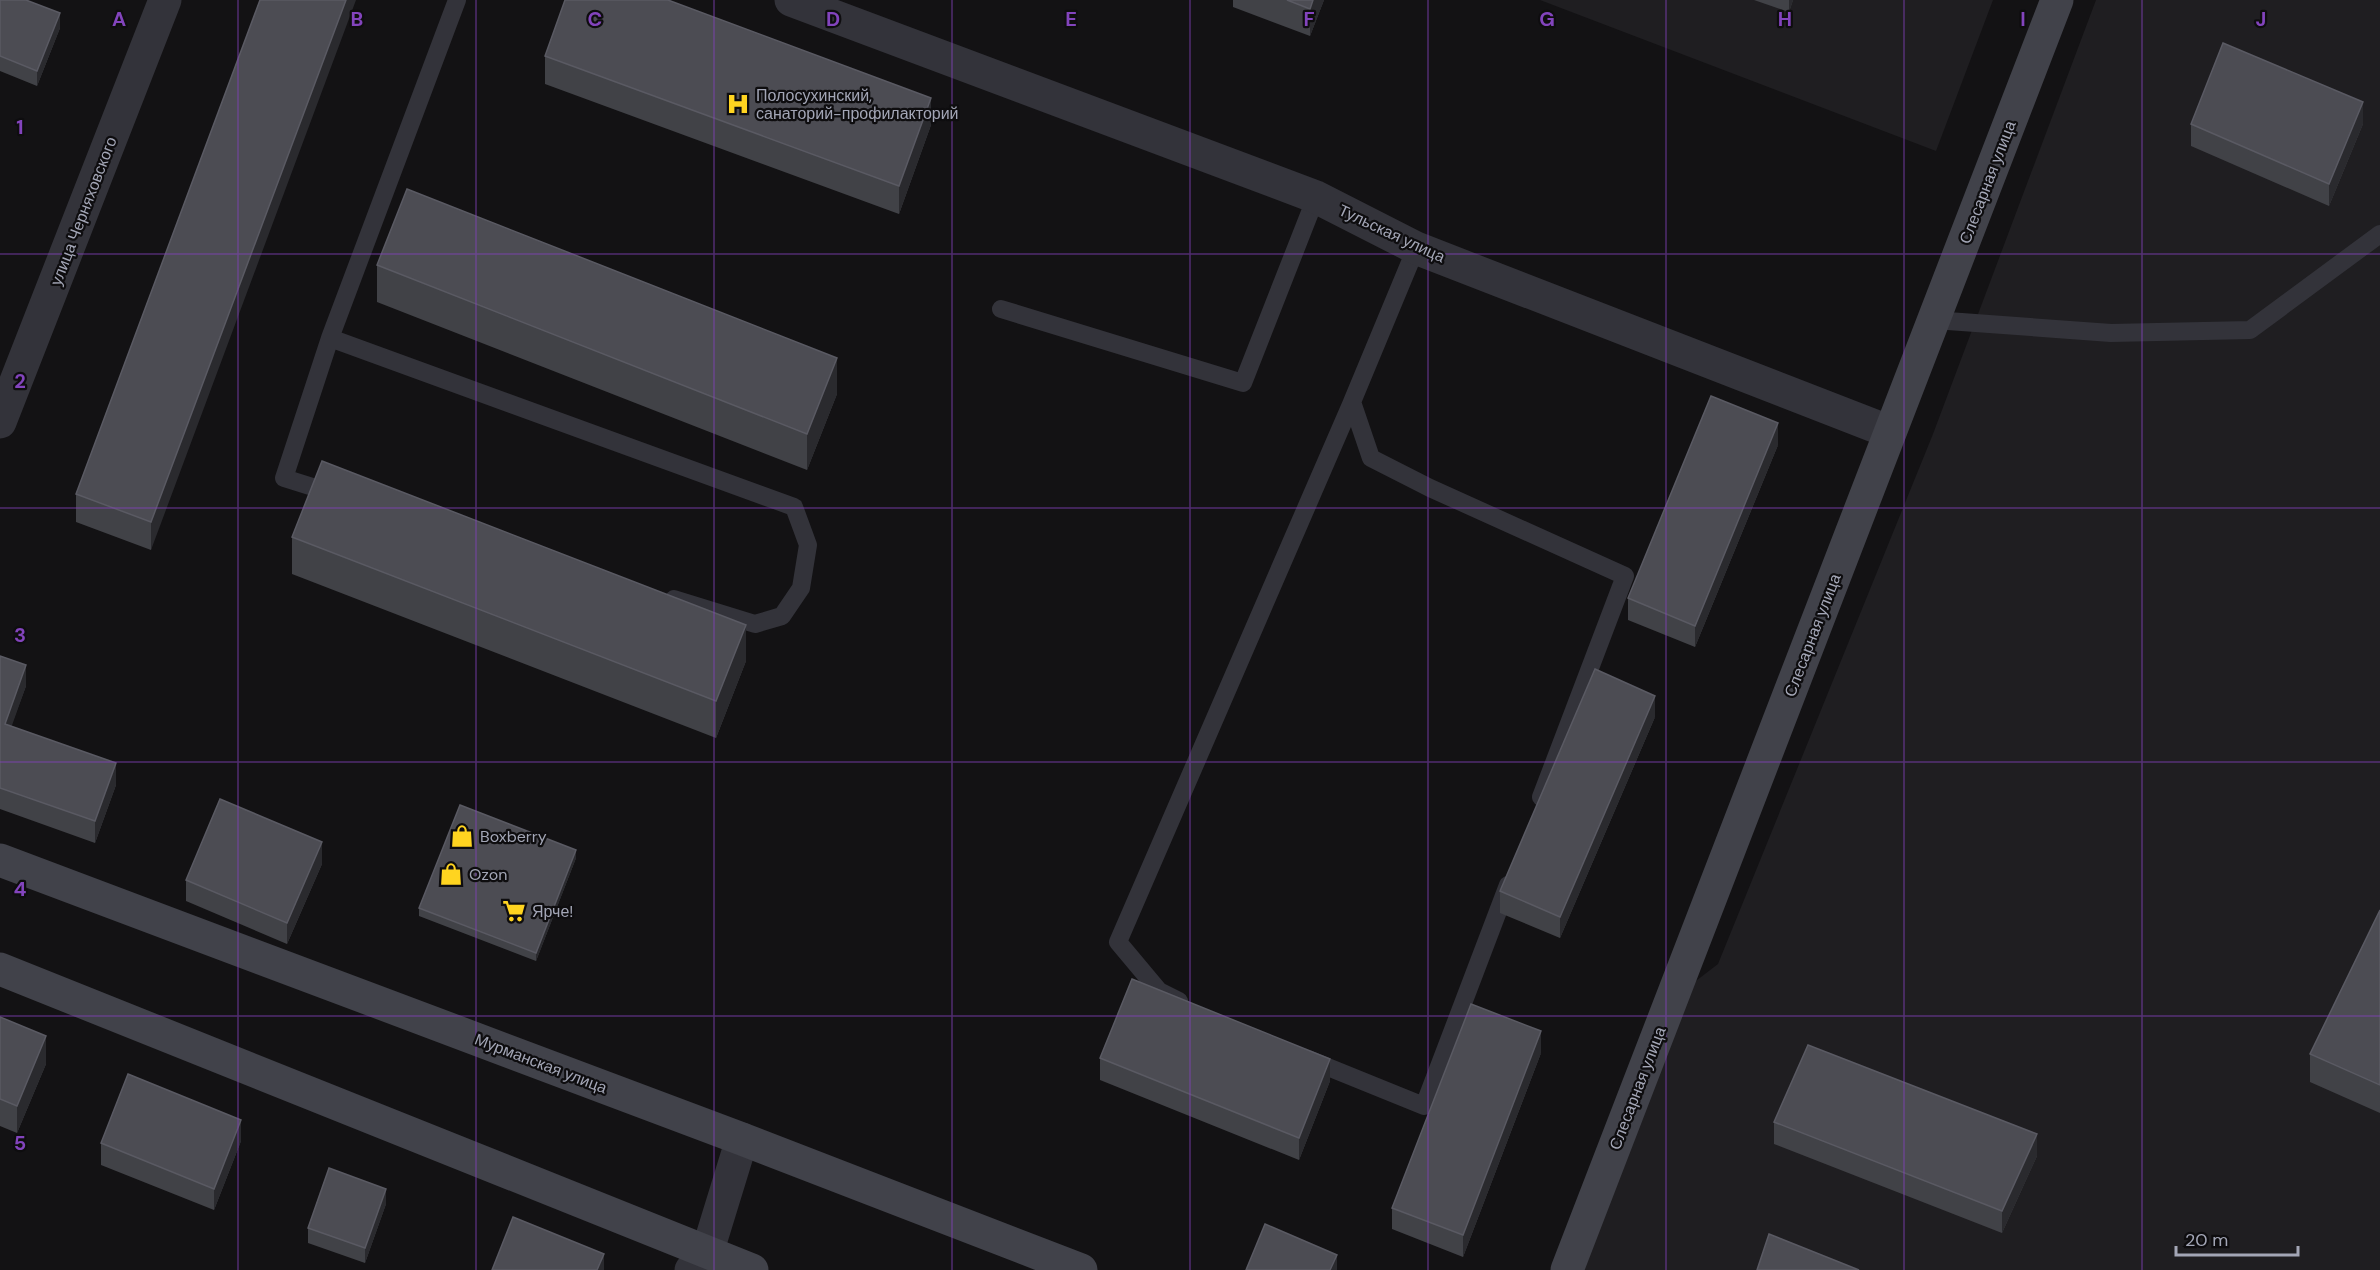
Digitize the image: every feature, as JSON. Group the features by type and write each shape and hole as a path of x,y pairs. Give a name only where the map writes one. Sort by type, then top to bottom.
{"main road":[{"name":"Слесарная улица","path":"1567,1270 2057,0"},
{"name":"Мурманская улица","path":"0,860 742,1139 1081,1270"},
{"path":"0,969 699,1262 752,1270"}],"street":[{"name":"улица Черняховского","path":"0,422 165,0"},
{"name":"Тульская улица","path":"791,0 1316,197 1416,248 1890,432"},
{"path":"699,1262 742,1139"}],"lane":[{"path":"351,499 284,478 330,338 457,0"},
{"path":"1001,309 1243,383 1316,197"},
{"path":"1934,320 2112,333 2250,330 2380,234"},
{"path":"1190,1007 1159,991 1118,942 1352,402 1416,248"},
{"path":"330,338 794,507 808,545 801,588 782,616 755,624 654,593"},
{"path":"1352,402 1371,458 1430,488 1624,576 1533,819"},
{"path":"1296,1054 1424,1106 1516,863"}],"shaded area":[{"path":"1540,0 1993,0 1936,151"},
{"path":"2096,0 2380,0 2380,1270 1575,1270 1671,1000 1718,964 1933,434"}],"building":[{"path":"0,0 26,0 60,13 37,71 0,56"},
{"path":"260,0 346,0 151,522 76,494"},
{"name":"Полосухинский, санаторий-профилакторий","path":"565,0 668,0 931,98 899,186 545,56"},
{"path":"1287,0 1313,0 1310,9"},
{"path":"2223,43 2363,102 2329,184 2191,124"},
{"path":"407,189 837,358 807,434 377,265"},
{"path":"1711,396 1778,423 1695,626 1628,598"},
{"path":"322,461 746,625 716,701 292,537"},
{"path":"0,656 26,665 5,724 116,763 95,821 0,788"},
{"path":"1595,669 1655,696 1560,917 1500,891"},
{"path":"220,799 322,842 287,923 186,880"},
{"path":"460,805 576,850 536,953 419,908"},
{"path":"2380,910 2380,1085 2310,1054"},
{"path":"1132,979 1330,1059 1299,1138 1100,1058"},
{"path":"1471,1004 1541,1031 1463,1235 1392,1208"},
{"path":"0,1017 46,1036 17,1106 0,1099"},
{"path":"1808,1045 2037,1134 2002,1211 1774,1122"},
{"path":"128,1074 241,1120 214,1189 101,1143"},
{"path":"329,1168 386,1189 365,1248 308,1228"},
{"path":"513,1217 604,1254 597,1270 492,1270"},
{"path":"1265,1224 1337,1255 1330,1270 1246,1270"},
{"path":"1769,1234 1859,1270 1757,1270"}],"place":[{"name":"Полосухинский, санаторий-профилакторий","path":"738,104"},
{"name":"Boxberry","path":"462,836"},
{"name":"Ozon","path":"451,874"},
{"name":"Ярче!","path":"514,911"}]}
